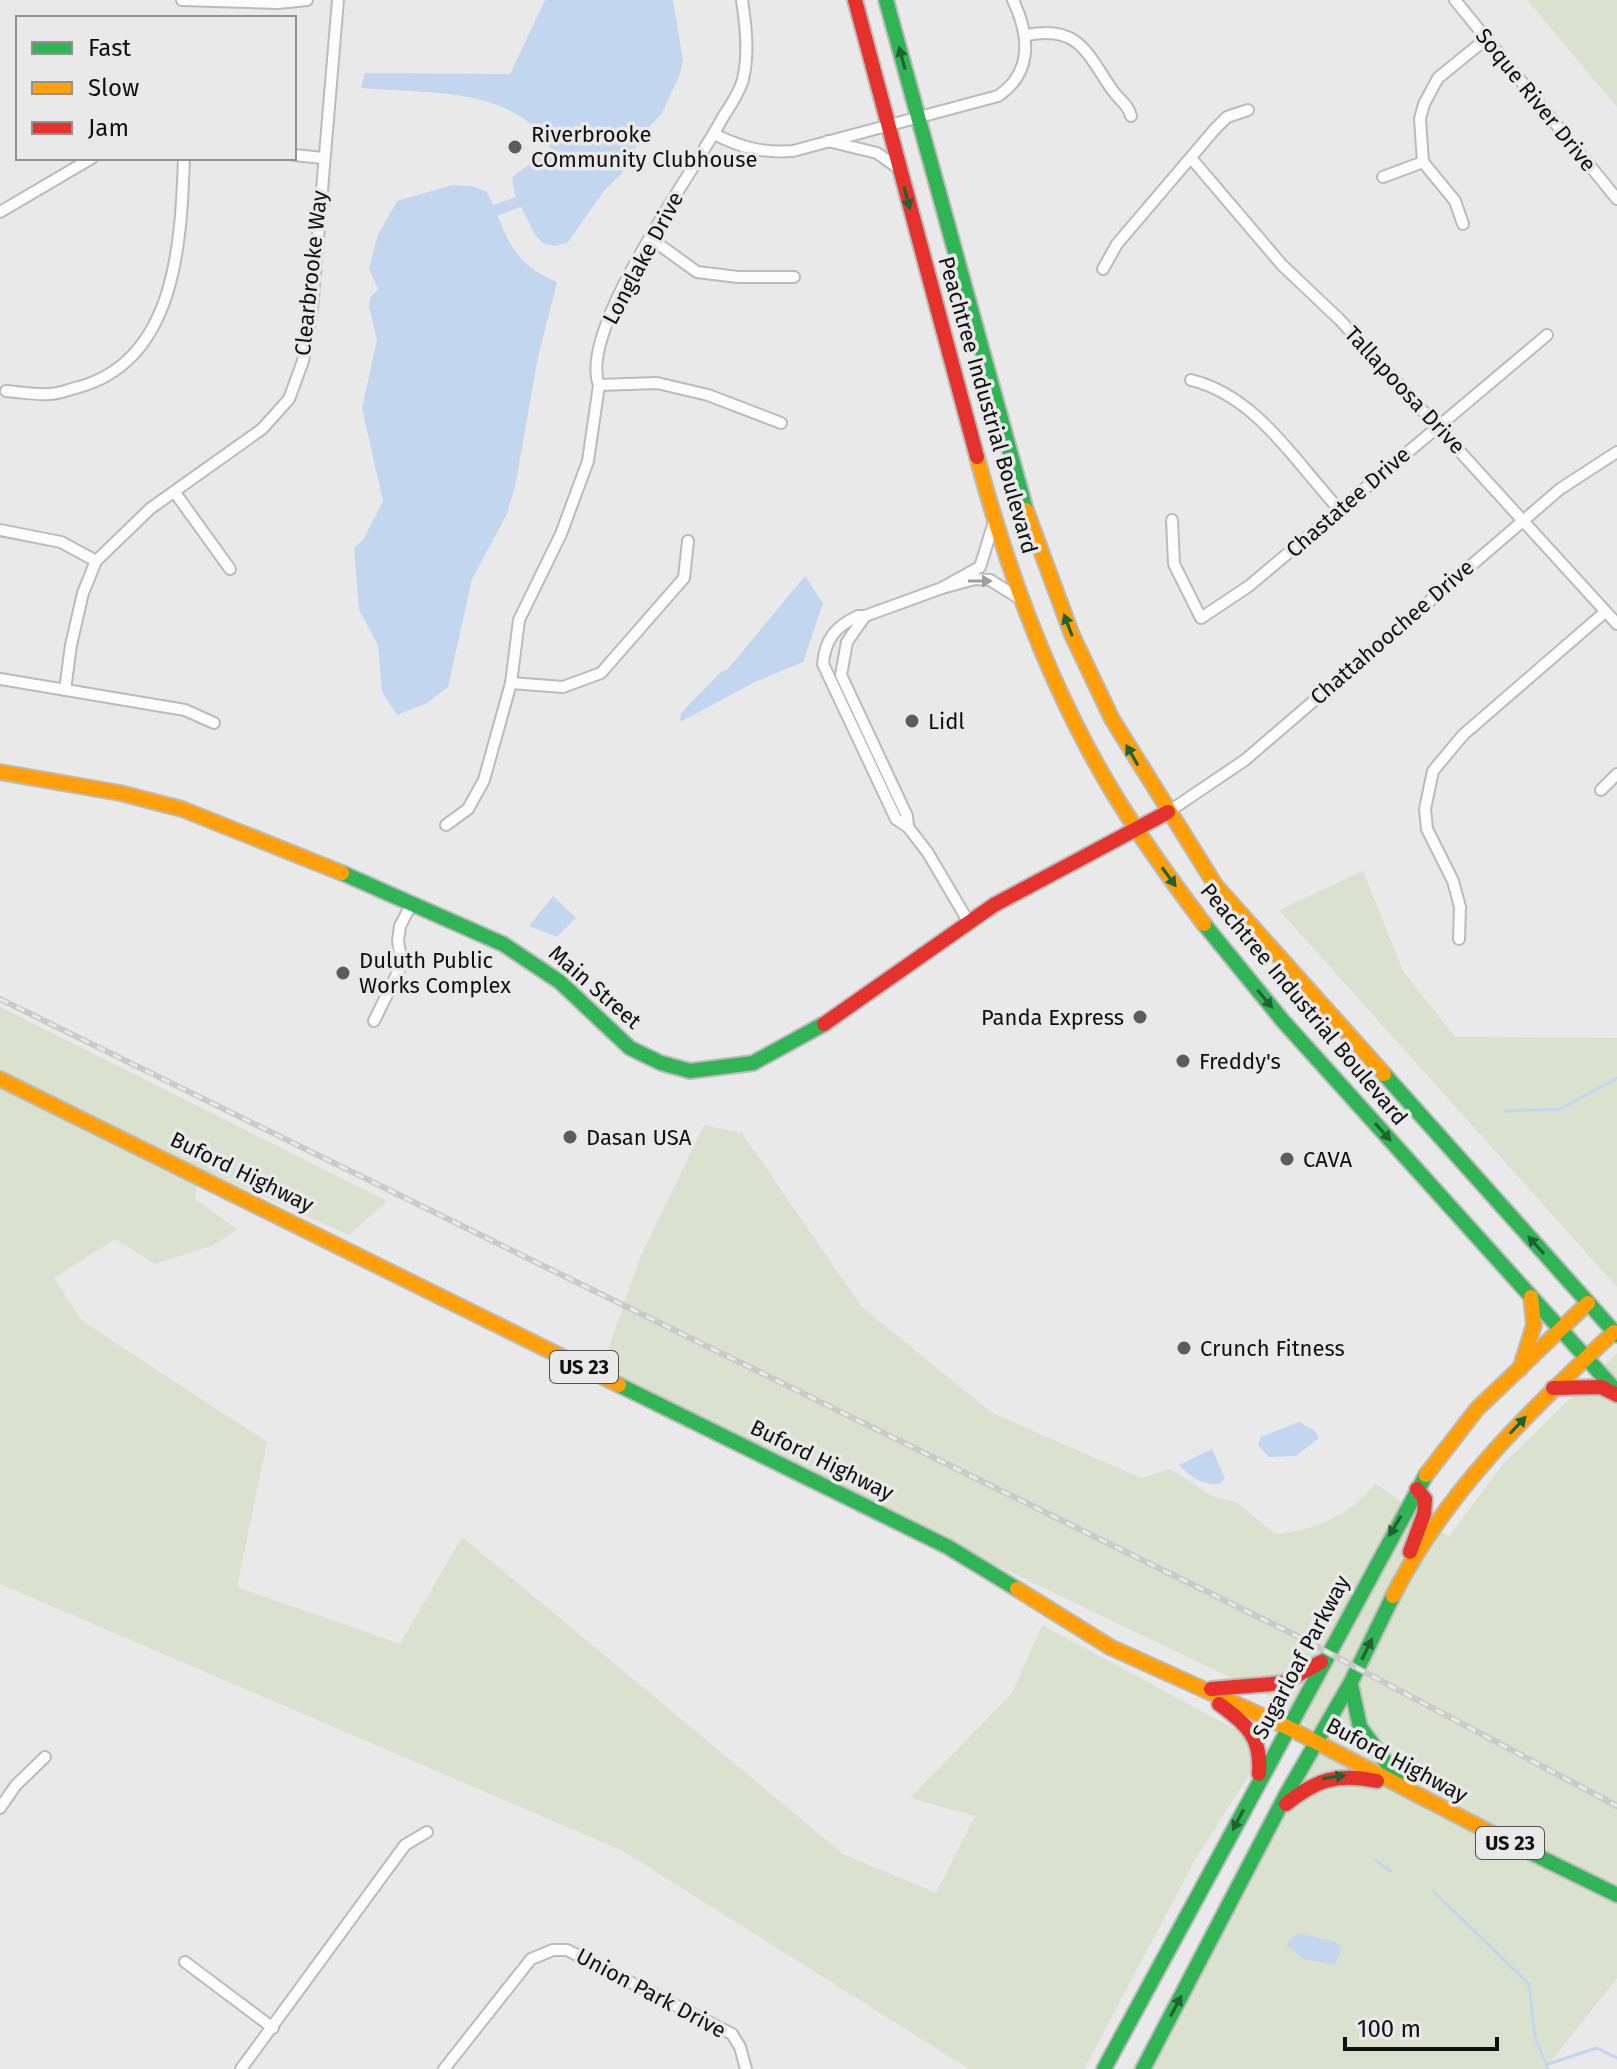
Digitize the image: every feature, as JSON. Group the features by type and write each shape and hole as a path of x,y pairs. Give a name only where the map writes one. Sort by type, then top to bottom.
{"main road":[{"name":"Peachtree Industrial Boulevard","path":"855,0 995,520 1043,652 1080,732 1136,830 1209,931 1283,1021 1587,1355 1617,1393"},
{"name":"Peachtree Industrial Boulevard","path":"886,0 1020,495 1072,635 1112,719 1216,886 1616,1333"},
{"name":"Main Street","path":"0,772 120,793 182,809 304,856 529,959 560,982 630,1048 661,1063 690,1071 753,1063 808,1035 968,921 1168,812"},
{"name":"Buford Highway","path":"0,1079 277,1213 948,1547 1110,1647 1289,1728 1617,1895"},
{"path":"1520,1369 1535,1333 1536,1315 1530,1294"},
{"name":"Sugarloaf Parkway","path":"1104,2069 1417,1489 1454,1435 1588,1303"},
{"path":"1395,1591 1462,1488 1553,1388 1587,1355 1616,1333"},
{"path":"1553,1388 1601,1387 1617,1393"},
{"path":"1143,2069 1279,1810 1351,1682 1395,1591 1424,1514 1425,1499 1417,1489"},
{"path":"1204,1689 1278,1686 1308,1672 1325,1658"},
{"path":"1351,1682 1350,1701 1358,1727 1402,1788"},
{"path":"1204,1689 1251,1728 1259,1741 1262,1755 1256,1789"},
{"path":"1279,1810 1325,1776 1343,1774 1402,1788"}],"street":[{"path":"182,0 278,3 307,0"},
{"name":"Clearbrooke Way","path":"65,690 83,593 96,561 151,508 176,494 262,429 289,399 303,361 312,309 338,0"},
{"name":"Longlake Drive","path":"446,825 468,809 484,780 511,683 519,620 561,534 588,461 599,385 594,373 597,346 650,238 743,82 747,48 742,0"},
{"path":"714,134 744,149 764,153 793,151 888,123 998,96 1009,88 1023,62 1027,35 1013,0"},
{"name":"Soque River Drive","path":"1455,0 1617,199"},
{"path":"1027,35 1045,32 1074,39 1091,57 1115,95 1128,105 1131,116"},
{"path":"1463,224 1455,201 1423,162 1420,119 1430,90 1445,71 1486,39"},
{"path":"1103,269 1117,244 1227,117 1248,110"},
{"path":"826,141 877,153 900,170"},
{"path":"296,155 323,158"},
{"name":"Tallapoosa Drive","path":"1191,158 1282,265 1340,320 1617,624"},
{"path":"0,212 89,160"},
{"path":"6,391 51,394 100,381 126,365 146,342 158,322 172,277 184,160"},
{"path":"1383,177 1423,162"},
{"path":"650,238 697,272 738,277 794,277"},
{"name":"Chastatee Drive","path":"1172,520 1174,564 1201,618 1222,605 1547,335"},
{"path":"1191,380 1213,385 1252,411 1339,509"},
{"path":"599,385 657,383 708,395 781,423"},
{"name":"Chattahoochee Drive","path":"1168,812 1245,760 1560,489 1617,452"},
{"path":"176,494 230,569"},
{"path":"942,588 980,567 995,520"},
{"path":"0,530 61,542 96,561"},
{"path":"511,683 563,687 601,673 684,578 688,541"},
{"path":"968,921 928,853 908,827 896,819 823,664 824,650 835,630 851,619 975,579 990,580 1024,602"},
{"path":"1459,939 1460,907 1453,881 1427,829 1425,809 1433,771 1463,735 1605,612"},
{"path":"865,616 847,642 841,675 907,816 908,827"},
{"path":"0,679 185,710 214,723"},
{"path":"1601,790 1617,774"},
{"path":"374,1021 402,964 398,941 411,905"},
{"path":"0,1808 16,1785 45,1757"},
{"path":"241,2069 405,1845 427,1832"},
{"name":"Union Park Drive","path":"444,2069 531,1959 553,1950 567,1950 732,2034 740,2047 746,2069"},
{"path":"185,1962 273,2028"}],"green space":[{"path":"1528,0 1617,0 1617,107 1532,6"},
{"path":"1363,871 1403,971 1455,1037 1617,1038 1617,1287 1279,910"},
{"path":"0,1007 387,1201 349,1235 200,1168 195,1199 237,1229 214,1245 155,1264 115,1239 54,1278 82,1321 267,1442 237,1587 400,1644 462,1537 843,1854 936,1893 975,1816 910,1798 1012,1693 1042,1625 1246,1735 1251,1749 1250,1773 1195,1860 1084,2069 969,2069 623,1851 0,1584"},
{"path":"704,1125 742,1133 861,1306 992,1413 1141,1478 1171,1469 1212,1496 1236,1502 1275,1534 1303,1529 1331,1519 1356,1504 1375,1483 1449,1537 1502,1465 1617,1353 1617,1978 1545,2069 1132,2069 1318,1734 1267,1695 599,1375 640,1258"}],"water":[{"path":"545,0 673,0 683,60 662,113 641,136 622,173 604,191 568,242 555,246 544,244 535,235 515,195 512,177 551,149 535,128 515,113 466,97 361,88 365,73 510,74"},
{"path":"452,185 472,186 487,192 505,234 519,256 528,266 557,282 538,357 515,487 506,516 472,579 448,687 427,703 397,715 382,692 378,645 359,610 354,548 363,540 383,501 362,408 377,340 369,307 370,298 378,289 369,268 378,235 397,201"},
{"path":"805,576 823,603 803,662 755,682 680,722 681,713 722,671 727,670"},
{"path":"553,896 576,918 557,937 529,926"},
{"path":"1299,1422 1314,1430 1319,1438 1296,1456 1269,1457 1258,1445 1261,1437"},
{"path":"1212,1449 1225,1478 1220,1484 1197,1480 1179,1465"},
{"path":"1298,1933 1335,1942 1341,1948 1335,1965 1304,1959 1286,1945"}],"waterway":[{"path":"496,210 518,202"},
{"path":"1506,1111 1560,1109 1617,1078"},
{"path":"1376,1861 1391,1871"},
{"path":"1433,1891 1529,1984 1535,2037 1548,2069"},
{"path":"1548,2064 1597,2048 1617,2058"}],"railway":[{"path":"0,999 1293,1634 1617,1806"}],"traffic: fast":[{"path":"886,0 1026,510"},
{"path":"342,873 503,944 560,982 630,1048 661,1063 690,1071 753,1063 824,1024"},
{"path":"1204,924 1283,1021 1617,1392"},
{"path":"1384,1074 1617,1335"},
{"path":"619,1385 948,1547 1017,1589"},
{"path":"1104,2069 1426,1475"},
{"path":"1143,2069 1286,1795 1351,1682 1393,1596"},
{"path":"1351,1685 1360,1727 1403,1785"},
{"path":"1497,1836 1617,1895"}],"traffic: slow":[{"path":"977,457 1017,585 1069,711 1122,806 1204,924"},
{"path":"1026,510 1072,635 1112,719 1216,886 1384,1074"},
{"path":"0,772 120,793 182,809 342,873"},
{"path":"0,1079 619,1385"},
{"path":"1520,1369 1534,1325 1531,1297"},
{"path":"1426,1475 1477,1409 1588,1303"},
{"path":"1393,1596 1414,1558 1464,1487 1521,1422 1614,1332"},
{"path":"1017,1589 1110,1647 1289,1728 1497,1836"}],"traffic: jam":[{"path":"855,0 977,457"},
{"path":"824,1024 994,905 1168,812"},
{"path":"1553,1388 1601,1387 1617,1395"},
{"path":"1410,1552 1424,1514 1425,1499 1417,1489"},
{"path":"1211,1689 1283,1683 1321,1662"},
{"path":"1219,1704 1251,1733 1258,1751 1259,1774"},
{"path":"1286,1804 1328,1780 1351,1778 1377,1781"}],"place":[{"name":"Riverbrooke COmmunity Clubhouse","path":"515,147"},
{"name":"Lidl","path":"912,721"},
{"name":"Duluth Public Works Complex","path":"343,973"},
{"name":"Panda Express","path":"1140,1017"},
{"name":"Freddy's","path":"1183,1061"},
{"name":"Dasan USA","path":"570,1137"},
{"name":"CAVA","path":"1287,1159"},
{"name":"Crunch Fitness","path":"1184,1348"}]}
